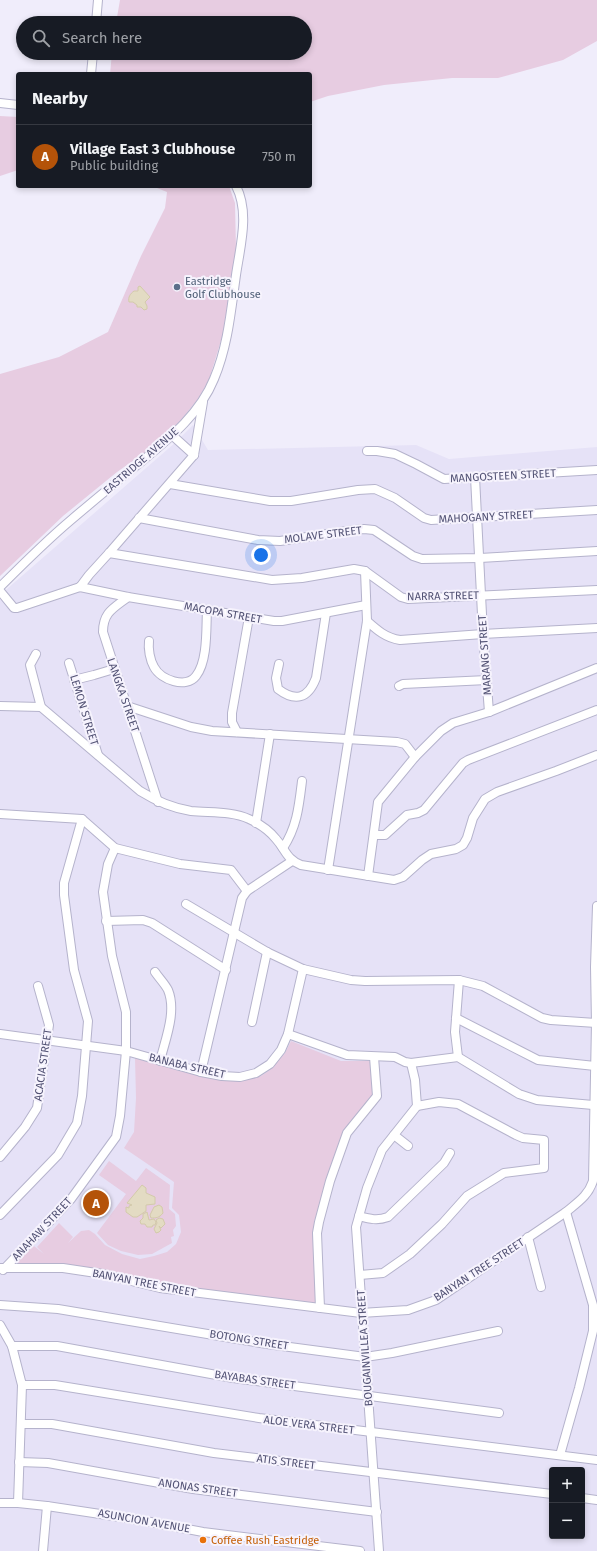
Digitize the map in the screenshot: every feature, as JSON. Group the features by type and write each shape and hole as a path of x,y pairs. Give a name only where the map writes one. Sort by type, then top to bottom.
{"street":[{"path":"97,16 98,0"},
{"path":"91,72 92,60"},
{"path":"0,103 16,105"},
{"name":"EASTRIDGE AVENUE","path":"0,587 39,548 65,525 173,436 203,400 214,379 229,329 243,214 240,193 237,188"},
{"path":"0,591 14,608 17,608 80,587 194,455 203,400"},
{"path":"173,436 194,455"},
{"name":"MANGOSTEEN STREET","path":"367,451 395,454 444,479 597,470"},
{"name":"MARANG STREET","path":"475,477 483,634 489,712"},
{"name":"MAHOGANY STREET","path":"170,484 270,501 291,501 358,490 375,489 395,498 424,518 431,520 597,510"},
{"name":"MOLAVE STREET","path":"139,518 258,540 280,541 364,529 374,530 413,556 422,560 597,551"},
{"path":"109,553 272,580 302,578 354,569 365,571 367,621 328,870"},
{"name":"NARRA STREET","path":"365,571 401,597 408,599 597,590"},
{"name":"MACOPA STREET","path":"80,587 128,597 274,621 282,621 366,605"},
{"name":"LANGKA STREET","path":"128,597 106,614 102,632 158,802"},
{"path":"150,641 148,649 154,668 163,677 175,681 187,682 196,676 203,661 207,610"},
{"path":"279,664 276,678 278,689 286,695 296,697 307,694 312,688 316,678 326,613"},
{"path":"237,732 232,722 232,713 249,617"},
{"path":"367,621 391,639 400,640 597,628"},
{"path":"36,654 30,665 41,707 140,791 158,802 191,811 233,815 247,818 263,827 276,839 292,861 301,866 394,880 403,877 430,854 456,849 463,845 467,838 473,818 486,798 497,792 556,772 597,755"},
{"name":"LEMON STREET","path":"69,663 98,756"},
{"path":"368,876 378,802 416,757 441,732 453,723 489,712 597,668"},
{"path":"74,680 94,676 114,669"},
{"path":"398,686 403,684 487,680"},
{"path":"0,706 41,707"},
{"path":"127,706 191,727 212,731 405,744 416,757"},
{"path":"374,835 385,835 406,815 418,813 424,810 463,763 468,760 597,710"},
{"path":"256,823 270,734"},
{"path":"283,848 293,832 302,781"},
{"path":"0,814 82,818 115,848 180,864 231,870 247,891"},
{"path":"0,1215 58,1155 77,1123 82,1096 88,1021 74,970 64,895 64,883 82,818"},
{"name":"ANAHAW STREET","path":"2,1270 71,1199 116,1137 120,1116 126,1051 126,1012 112,956 103,892 108,864 115,848"},
{"path":"201,1072 242,898 247,891 292,861"},
{"path":"186,904 267,952 303,969 351,980 365,981 459,980 483,986 542,1018 596,1023"},
{"name":"BANYAN TREE STREET","path":"2,1270 63,1268 103,1274 160,1288 361,1313 408,1310 436,1300 566,1212 585,1196 593,1181 597,906"},
{"path":"106,921 143,920 152,923 226,970"},
{"path":"252,1022 267,952"},
{"name":"BANABA STREET","path":"0,1034 126,1051 201,1072 222,1076 240,1077 256,1073 270,1064 281,1050 288,1034 303,969"},
{"path":"155,972 167,989 171,1001 171,1014 160,1061"},
{"path":"458,1057 456,1018 459,980"},
{"name":"ACACIA STREET","path":"0,1157 25,1127 37,1108 48,1041 49,1025 38,986"},
{"path":"456,1018 538,1060 595,1066"},
{"path":"288,1034 347,1056 395,1057 411,1063 458,1057 519,1094 537,1100 595,1105"},
{"path":"320,1308 319,1222 330,1181 347,1133 377,1096 374,1057"},
{"path":"360,1275 384,1273 410,1254 442,1224 467,1196 504,1173 544,1168 544,1140 516,1136 458,1104 439,1102 417,1106 411,1063"},
{"name":"BOUGAINVILLEA STREET","path":"379,1551 356,1227 358,1216 382,1150 417,1106"},
{"path":"394,1135 408,1146"},
{"path":"358,1216 373,1220 388,1217 444,1163 450,1153"},
{"path":"560,1455 593,1331 595,1304 566,1212"},
{"path":"528,1237 541,1288"},
{"name":"BOTONG STREET","path":"0,1305 58,1309 267,1344 365,1357 392,1353 498,1331"},
{"path":"0,1325 12,1346 22,1386 18,1503"},
{"name":"BAYABAS STREET","path":"12,1346 58,1346 233,1378 499,1413"},
{"name":"ALOE VERA STREET","path":"22,1386 54,1385 259,1418 597,1460"},
{"name":"ATIS STREET","path":"21,1424 52,1424 214,1453 549,1494"},
{"name":"ANONAS STREET","path":"19,1462 48,1463 193,1489 376,1512"},
{"path":"585,1498 597,1500"},
{"name":"ASUNCION AVENUE","path":"0,1503 47,1506 140,1520 203,1532 360,1551"},
{"path":"43,1551 47,1506"}],"shaded area":[{"path":"120,0 597,0 597,41 563,60 498,78 452,78 384,85 328,96 312,101 312,72 110,72 111,60 312,60 312,16 117,16"},
{"path":"0,116 16,117 16,171 0,176"},
{"path":"157,188 230,188 235,203 236,249 223,334 209,380 198,399 181,420 154,446 117,472 63,516 0,576 0,374 59,357 108,332 141,256 165,208 167,192"},
{"path":"140,286 150,297 145,302 147,309 144,310 141,307 137,307 137,305 133,302 129,302 130,294 134,291 138,291 138,287"},
{"path":"193,425 208,450 416,445 449,459 597,447 597,1551 0,1551 0,595 176,442"},
{"path":"291,1041 341,1061 369,1061 372,1064 375,1095 346,1128 314,1222 318,1306 161,1285 104,1271 13,1265 34,1246 44,1254 37,1247 59,1223 73,1237 68,1243 81,1231 89,1230 105,1245 122,1254 140,1259 167,1252 176,1244 181,1232 179,1215 172,1208 174,1182 124,1148 134,1132 136,1098 135,1058 180,1071 230,1081 261,1076 270,1070 285,1053"},
{"path":"109,1161 136,1181 146,1168 170,1185 169,1209 175,1214 176,1226 173,1230 174,1236 171,1237 172,1243 152,1254 138,1255 121,1251 108,1245 97,1233 126,1194 99,1175"},
{"path":"142,1185 146,1188 146,1193 155,1197 155,1204 146,1205 146,1211 137,1217 133,1217 126,1212 126,1207 129,1208 129,1206 132,1205 127,1203"},
{"path":"159,1205 162,1207 163,1213 160,1216 151,1218 150,1215 154,1207"},
{"path":"147,1212 149,1220 154,1219 156,1222 152,1227 147,1227 145,1224 141,1224 140,1221 143,1218 143,1214"},
{"path":"159,1218 163,1219 165,1224 161,1228 159,1226 161,1230 156,1233 154,1229 157,1223 156,1220"}],"place":[{"name":"Eastridge Golf Clubhouse","path":"177,287"},
{"name":"Village East 3 Clubhouse","path":"96,1203"},
{"name":"Coffee Rush Eastridge","path":"203,1540"}]}
